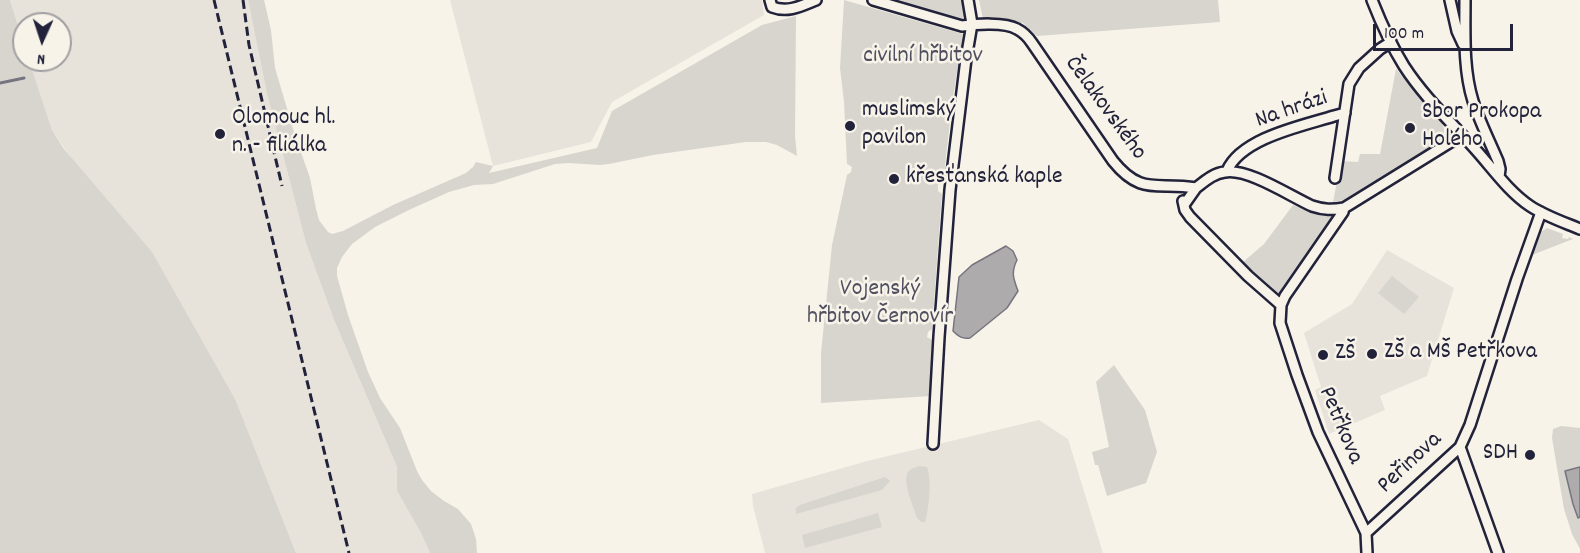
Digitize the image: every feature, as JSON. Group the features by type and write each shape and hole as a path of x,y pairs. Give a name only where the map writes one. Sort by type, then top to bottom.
{"street":[{"path":"770,0 772,8 782,10 799,7 816,0"},
{"name":"Čelakovského","path":"873,0 962,26 972,24 1012,27 1024,33 1124,174 1135,182 1146,185 1196,188"},
{"path":"933,444 950,190 972,24 968,0"},
{"path":"1372,0 1391,42 1413,79 1499,177 1530,206 1580,229"},
{"path":"1450,0 1458,31 1465,47"},
{"path":"1465,0 1465,47 1471,95 1498,161 1499,177"},
{"path":"1335,178 1349,84 1353,76 1373,55 1391,42"},
{"name":"Na hrázi","path":"1227,171 1230,164 1238,157 1264,139 1345,113"},
{"path":"1184,205 1196,188 1209,178 1227,171 1251,175 1291,196 1323,209 1344,208 1462,135"},
{"path":"1181,187 1185,210 1190,217 1248,276 1281,305 1344,208"},
{"name":"Peřinova","path":"1366,533 1460,447 1470,425 1541,212"},
{"name":"Petřkova","path":"1281,305 1281,328 1313,421 1366,533"},
{"path":"1460,447 1498,553"},
{"path":"1366,533 1367,553"}],"shaded area":[{"path":"10,0 248,0 267,94 306,243 334,320 397,467 397,491 430,553 296,553 236,401 52,130 33,72 72,72 72,12 14,12"},
{"path":"450,0 762,0 764,15 612,102 591,142 493,166"},
{"path":"1006,246 1013,251 1017,260 1013,275 1018,291 1007,308 970,338 961,337 953,331 959,277 972,265"},
{"name":"ZŠ a MŠ Petřkova","path":"1387,250 1454,288 1427,376 1380,396 1385,410 1329,434 1315,390 1321,387 1304,333 1352,304"},
{"path":"1039,420 1068,439 1103,553 765,553 752,494 867,461"},
{"path":"1580,467 1580,517 1578,518 1565,471"}],"green space":[{"path":"0,0 10,0 14,12 12,12 12,72 33,72 52,130 64,149 152,252 236,401 296,553 0,553"},
{"path":"248,0 264,0 271,30 275,68 310,178 319,220 332,234 343,231 393,205 466,173 476,162 493,166 489,173 597,148 612,111 762,25 796,16 795,136 797,156 777,145 766,142 746,142 653,155 609,164 555,164 493,184 474,185 449,192 375,227 352,244 342,257 337,268 337,276 368,372 380,398 400,428 422,480 431,491 458,509 471,524 476,539 477,553 430,553 397,491 397,467 334,320 306,243 267,94"},
{"name":"Vojenský hřbitov Černovír","path":"844,0 963,34 943,183 938,185 938,191 942,194 932,329 928,332 927,337 932,340 931,396 821,403 821,353 832,245 847,175 851,172 852,167 847,164 840,68"},
{"path":"892,0 964,0 966,11 964,17 960,19"},
{"path":"979,0 1218,0 1220,22 1037,36 1023,23 983,19"},
{"path":"1396,69 1442,123 1444,137 1344,200 1333,202 1341,161 1358,162 1360,154 1380,154"},
{"path":"1293,205 1318,215 1330,215 1333,222 1279,297 1260,283 1243,262 1264,244"},
{"path":"1547,228 1563,234 1562,238 1573,239 1532,255 1541,232"},
{"path":"1392,276 1419,297 1404,314 1378,293"},
{"path":"1114,365 1145,410 1157,452 1146,483 1107,496 1092,452 1109,447 1096,382"},
{"path":"1561,426 1580,428 1580,467 1565,471 1578,517 1580,517 1580,549 1572,534 1564,509 1552,438 1553,429"},
{"path":"919,466 927,467 930,486 925,522 917,518 906,484 908,472"},
{"path":"885,477 890,481 882,490 796,514 796,508 800,505"},
{"path":"878,513 882,527 805,548 802,535"}],"waterway":[{"path":"0,83 24,78"}],"railway":[{"path":"214,0 349,553"},
{"path":"243,0 249,45 282,186"}],"place":[{"name":"muslimský pavilon","path":"850,126"},
{"name":"Sbor Prokopa Holého","path":"1410,128"},
{"name":"Olomouc hl. n. - filiálka","path":"220,134"},
{"name":"křesťanská kaple","path":"894,179"},
{"name":"ZŠ a MŠ Petřkova","path":"1372,354"},
{"name":"ZŠ","path":"1323,355"},
{"name":"SDH","path":"1530,455"}],"park label":[{"name":"civilní hřbitov","path":"923,58"}]}
